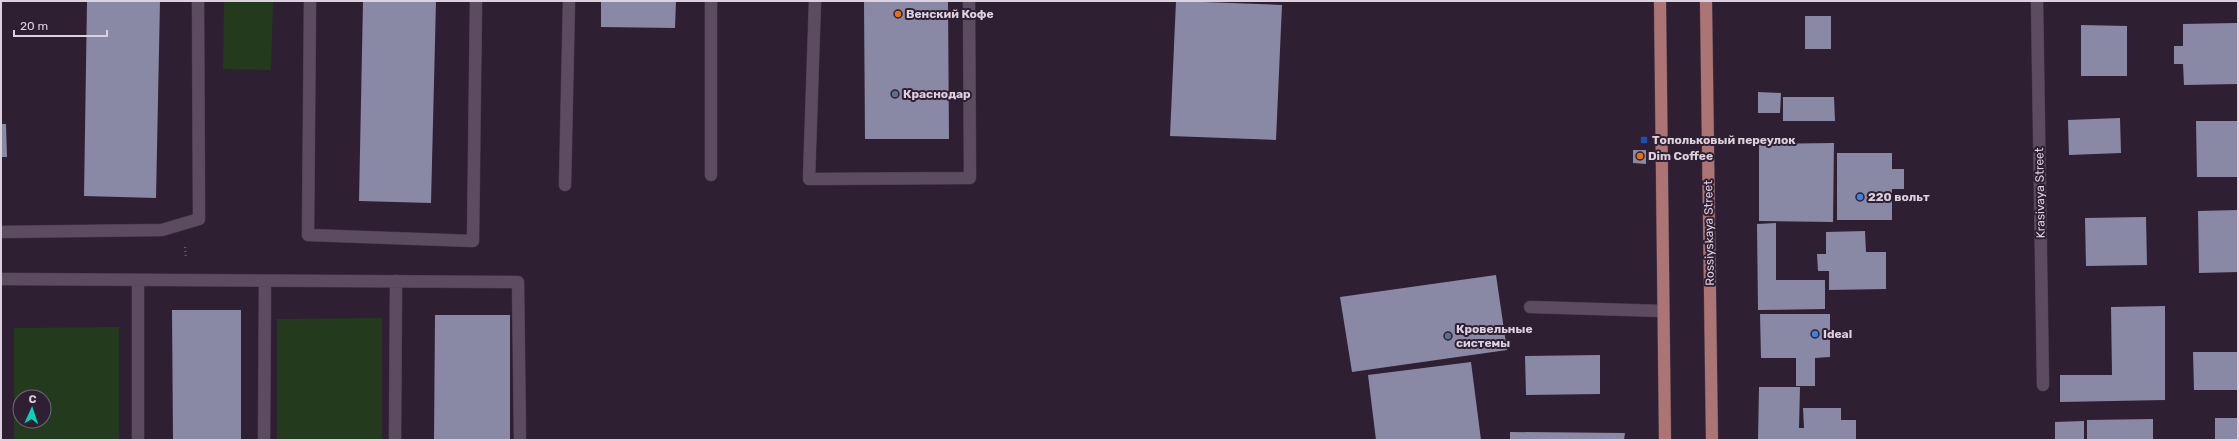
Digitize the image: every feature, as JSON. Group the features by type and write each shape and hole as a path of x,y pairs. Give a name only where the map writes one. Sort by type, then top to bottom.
{"main road":[{"path":"1660,1 1665,440"},
{"name":"Rossiyskaya Street","path":"1706,1 1712,440"}],"street":[{"path":"1,232 162,230 199,218 198,1"},
{"path":"310,1 308,235 473,241 476,1"},
{"path":"565,185 569,1"},
{"path":"711,1 711,175"},
{"path":"815,1 809,179 970,178 969,1"},
{"name":"Krasivaya Street","path":"2037,1 2043,385"},
{"path":"1,279 518,282 520,440"},
{"path":"138,280 138,440"},
{"path":"264,440 265,281"},
{"path":"395,440 396,281"},
{"path":"1530,307 1663,311"}],"path":[{"path":"182,224 189,280"}],"green space":[{"path":"224,1 273,1 271,70 223,69"},
{"path":"382,318 382,440 277,440 277,319"},
{"path":"119,327 119,440 14,440 14,429 52,429 52,389 14,389 14,328"}],"building":[{"path":"87,1 160,1 156,198 84,196"},
{"path":"363,1 436,1 431,203 359,201"},
{"path":"601,1 676,1 675,28 601,27"},
{"path":"864,1 948,1 949,139 865,139"},
{"path":"1176,1 1282,5 1276,140 1170,136"},
{"path":"1805,16 1831,16 1831,49 1805,49"},
{"path":"2237,23 2238,84 2184,85 2183,64 2174,64 2174,46 2183,46 2183,24"},
{"path":"2081,25 2127,26 2127,76 2081,76"},
{"path":"1758,92 1781,93 1780,113 1758,113"},
{"path":"1783,97 1834,97 1835,121 1783,121"},
{"path":"2120,118 2121,153 2069,155 2068,120"},
{"path":"2196,121 2238,121 2238,177 2197,177"},
{"path":"1,124 6,124 7,157 1,157"},
{"path":"1834,143 1833,222 1759,221 1759,144"},
{"name":"Dim Coffee","path":"1633,150 1646,150 1646,164 1633,163"},
{"path":"1837,153 1892,153 1892,169 1904,169 1904,189 1892,189 1892,220 1837,220"},
{"path":"2238,210 2238,272 2199,273 2198,211"},
{"path":"2146,217 2147,265 2086,266 2085,218"},
{"path":"1776,223 1776,280 1825,280 1825,309 1758,310 1757,224"},
{"path":"1865,231 1866,252 1886,252 1886,289 1829,290 1829,271 1818,271 1817,254 1826,254 1826,232"},
{"path":"1496,275 1507,350 1352,372 1340,297"},
{"path":"2165,306 2165,400 2060,402 2060,375 2112,375 2111,307"},
{"path":"172,310 241,310 241,440 173,440"},
{"path":"1760,314 1830,314 1830,357 1815,358 1815,386 1796,386 1796,358 1761,358"},
{"path":"435,315 510,315 510,440 434,440"},
{"path":"2193,352 2238,352 2238,390 2194,390"},
{"path":"1600,355 1600,394 1526,395 1525,356"},
{"path":"1471,362 1481,440 1376,440 1368,375"},
{"path":"1759,387 1800,387 1799,428 1804,428 1803,408 1841,408 1841,420 1856,420 1856,440 1758,440"},
{"path":"2215,418 2237,418 2237,440 2215,440"},
{"path":"2153,419 2153,440 2087,440 2087,420"},
{"path":"2084,421 2084,440 2055,440 2055,422"},
{"path":"1510,432 1625,433 1624,440 1510,440"}],"place":[{"name":"Венский Кофе","path":"898,14"},
{"name":"Краснодар","path":"895,94"},
{"name":"Топольковый переулок","path":"1644,140"},
{"name":"Dim Coffee","path":"1640,156"},
{"name":"220 вольт","path":"1860,197"},
{"name":"Ideal","path":"1815,334"},
{"name":"Кровельные системы","path":"1448,336"}]}
